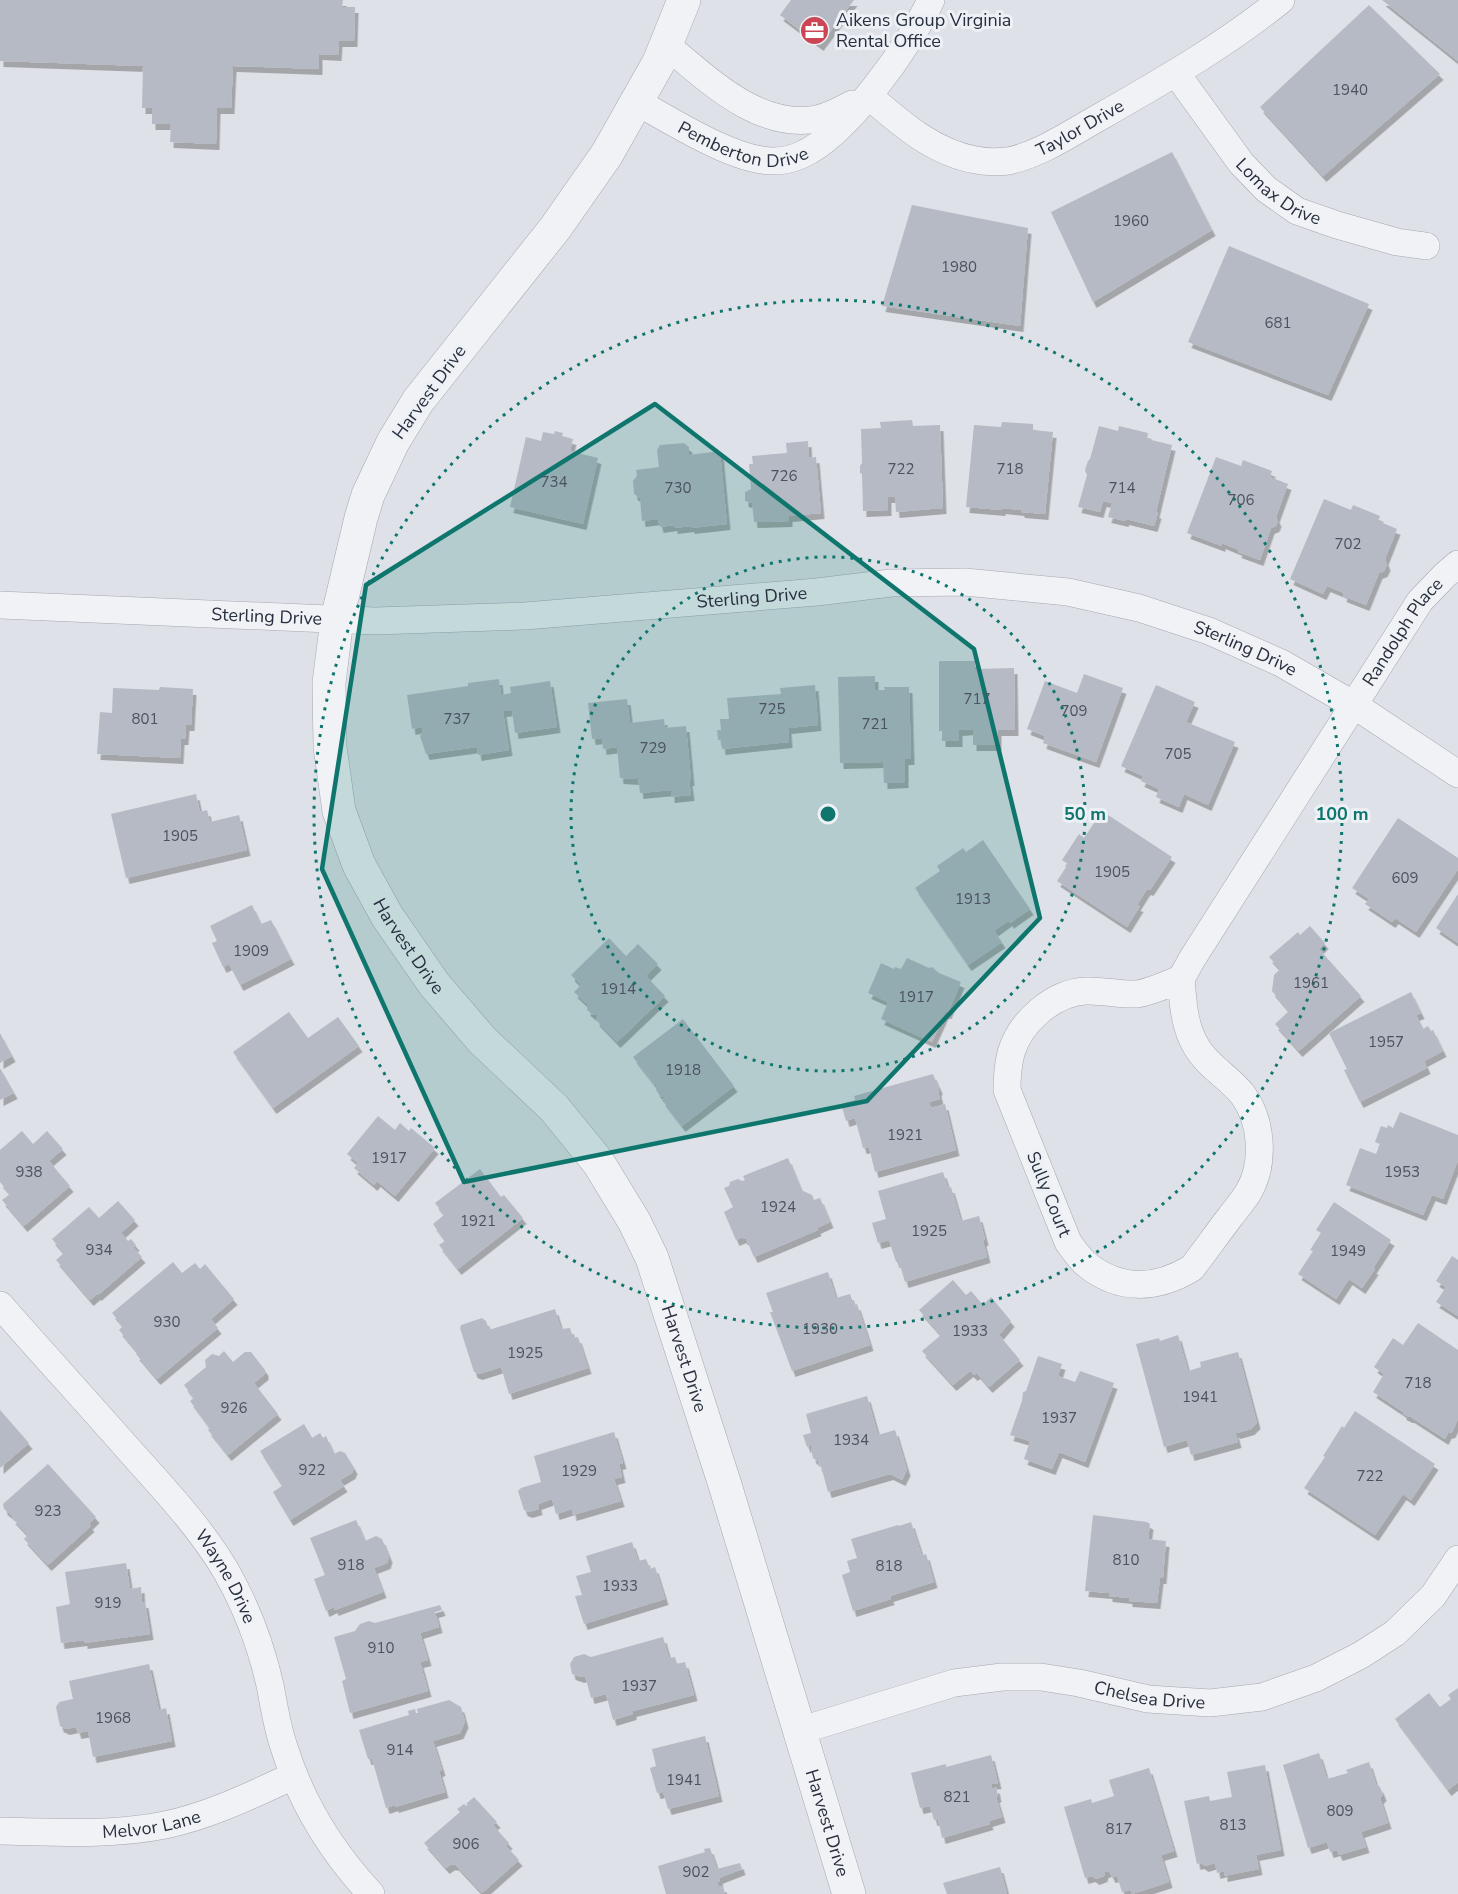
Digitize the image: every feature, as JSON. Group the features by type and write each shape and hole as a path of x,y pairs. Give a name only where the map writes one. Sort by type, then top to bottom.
{"street":[{"name":"Harvest Drive","path":"684,0 659,62 607,154 556,227 418,401 393,442 368,495 360,518 337,619 329,683 330,747 339,811 359,865 387,916 434,984 482,1040 554,1108 598,1162 634,1221 652,1258 725,1485 849,1894"},
{"name":"Pemberton Drive","path":"637,102 733,151 775,161 800,156 816,146 869,96 902,49 931,0"},
{"name":"Taylor Drive","path":"869,96 917,135 945,151 977,160 1008,161 1044,148 1176,74 1252,23 1281,0"},
{"name":"Pemberton Drive","path":"666,45 717,86 745,105 770,115 795,120 819,118 869,96"},
{"name":"Lomax Drive","path":"1176,74 1241,163 1266,189 1297,211 1397,242 1426,246"},
{"name":"Randolph Place","path":"1354,705 1420,601 1458,564"},
{"name":"Sterling Drive","path":"0,605 375,621 525,616 817,592 891,583 965,582 1068,592 1139,608 1209,632 1281,663 1354,705 1458,774"},
{"path":"1181,979 1354,705"},
{"name":"Sully Court","path":"1181,979 1185,1020 1195,1045 1208,1063 1225,1076 1244,1096 1256,1121 1259,1164 1250,1191 1192,1268 1178,1277 1153,1284 1132,1285 1106,1278 1084,1263 1068,1242 1007,1090 1011,1053 1020,1034 1037,1013 1060,998 1084,991 1137,994 1181,979"},
{"name":"Wayne Drive","path":"0,1305 181,1508 226,1571 243,1604 256,1638 293,1776 316,1820 340,1858 371,1894"},
{"name":"Chelsea Drive","path":"799,1731 954,1683 1002,1677 1041,1677 1148,1699 1210,1703 1262,1697 1316,1678 1361,1655 1395,1633 1433,1596 1458,1559"},
{"name":"Melvor Lane","path":"0,1831 94,1833 166,1825 234,1802 293,1776"}],"highlighted area":[{"path":"655,404 974,649 1040,918 867,1101 464,1182 322,869 366,585"}],"building":[{"path":"0,0 343,0 342,7 355,7 354,41 339,41 338,55 319,54 319,69 233,66 231,108 217,108 216,144 170,142 171,124 152,124 152,108 142,108 143,66 0,61"},
{"name":"Aikens Group Virginia Rental Office","path":"791,0 854,0 820,45 780,15"},
{"path":"1382,0 1458,0 1458,61"},
{"path":"1369,5 1440,74 1323,176 1260,107"},
{"path":"1172,152 1212,230 1093,302 1051,212"},
{"path":"912,205 1028,228 1020,326 882,306"},
{"path":"1229,246 1369,304 1328,395 1188,342"},
{"path":"912,420 913,426 940,425 943,508 896,512 895,497 888,497 888,510 863,511 862,474 860,473 861,429 881,428 880,422"},
{"path":"1002,422 1033,424 1033,430 1053,432 1045,514 1002,508 1002,510 966,507 974,425 1001,427"},
{"path":"1099,426 1118,431 1119,426 1148,433 1147,439 1172,445 1154,526 1108,517 1112,503 1103,501 1100,512 1078,507 1087,475 1085,470"},
{"path":"555,431 573,439 570,451 598,458 583,524 510,507 526,437 541,441 543,432 554,434"},
{"path":"808,441 809,458 816,457 821,513 789,516 789,521 754,522 752,503 745,501 745,492 751,489 749,464 753,464 752,456 787,453 786,443"},
{"path":"684,443 689,447 689,455 720,451 727,524 674,528 674,525 660,527 658,519 642,521 640,498 634,494 633,481 637,476 636,470 659,467 657,450 660,445"},
{"path":"1216,457 1241,466 1243,460 1272,471 1270,477 1288,484 1276,517 1278,521 1276,526 1271,528 1260,560 1222,543 1222,546 1187,533"},
{"path":"1324,499 1351,510 1353,505 1380,516 1378,521 1397,529 1385,559 1387,565 1384,571 1379,573 1366,605 1343,596 1344,593 1327,586 1323,594 1290,579"},
{"path":"939,661 975,661 975,669 1014,668 1015,730 998,730 998,745 973,745 973,729 959,730 959,741 942,741 942,731 939,731"},
{"path":"1084,674 1123,688 1096,762 1043,743 1045,736 1027,729 1045,681 1077,693"},
{"path":"875,676 875,690 885,690 884,687 909,687 911,759 905,759 905,782 884,783 883,762 840,763 838,677"},
{"path":"499,679 501,695 511,693 510,687 550,681 557,727 515,733 512,710 503,711 509,750 478,755 477,747 426,754 420,736 423,732 422,727 412,729 407,695"},
{"path":"815,685 818,725 788,728 789,742 722,749 717,730 721,730 720,719 729,719 727,698 781,694 780,688"},
{"path":"1156,685 1195,702 1186,722 1235,742 1208,805 1184,794 1179,807 1156,797 1159,789 1141,781 1143,776 1121,766"},
{"path":"160,687 193,689 191,725 186,725 185,739 181,739 180,758 97,754 100,712 112,713 113,688 159,690"},
{"path":"627,699 630,723 664,719 665,728 686,726 691,795 671,797 671,790 640,793 638,777 636,779 620,778 617,747 603,749 602,738 592,739 588,703"},
{"path":"196,794 200,812 207,810 210,822 239,815 247,850 126,878 111,814"},
{"path":"1102,811 1172,857 1150,890 1147,889 1127,927 1057,881 1068,864 1062,860 1079,834 1084,838"},
{"path":"1398,818 1458,858 1458,869 1416,932 1395,918 1392,922 1365,904 1369,899 1352,888"},
{"path":"983,840 1030,909 994,931 1002,942 968,965 915,888 940,871 937,866 963,848 966,852"},
{"path":"1458,894 1458,943 1436,928"},
{"path":"252,905 261,924 271,920 291,959 240,985 229,964 223,967 212,943 217,941 210,926"},
{"path":"1310,926 1325,943 1319,949 1361,996 1299,1051 1275,1024 1289,1011 1272,991 1274,975 1280,969 1269,957 1298,932 1300,935"},
{"path":"609,938 626,956 638,944 658,964 646,976 665,996 617,1042 596,1020 598,1015 593,1015 587,1010 588,1005 574,992 581,985 571,975"},
{"path":"907,958 929,968 932,967 939,973 961,982 932,1042 881,1019 888,1002 868,993 881,963 894,969 895,967 901,969"},
{"path":"1411,992 1421,1013 1416,1015 1423,1029 1428,1026 1431,1031 1433,1030 1443,1051 1424,1061 1427,1068 1360,1102 1329,1033"},
{"path":"289,1012 308,1038 338,1017 359,1046 273,1108 233,1052"},
{"path":"683,1019 734,1086 682,1126 662,1100 666,1097 661,1097 656,1090 657,1084 655,1085 633,1057"},
{"path":"0,1033 12,1056 0,1063"},
{"path":"0,1068 14,1093 0,1100"},
{"path":"933,1074 939,1088 940,1099 929,1102 931,1108 945,1104 956,1150 875,1172 869,1147 863,1148 855,1118 846,1121 842,1107 844,1103 855,1100 854,1096"},
{"path":"1400,1112 1458,1135 1458,1160 1443,1199 1432,1195 1423,1215 1346,1185 1360,1148 1376,1154 1380,1144 1375,1142 1381,1126 1387,1128 1388,1125 1393,1128"},
{"path":"378,1116 395,1130 400,1123 409,1131 411,1128 435,1148 395,1196 377,1181 374,1185 354,1168 358,1163 347,1154"},
{"path":"22,1131 33,1144 47,1131 63,1149 49,1161 70,1186 24,1226 2,1200 10,1194 0,1182 0,1150"},
{"path":"788,1158 801,1190 812,1195 814,1200 820,1198 830,1222 817,1228 818,1230 754,1257 746,1239 743,1237 736,1240 724,1212 733,1207 724,1188 729,1186 730,1182 738,1179 745,1180 743,1176"},
{"path":"480,1169 501,1197 504,1195 523,1218 458,1269 439,1245 445,1241 433,1224 444,1215 435,1203"},
{"path":"943,1172 948,1188 951,1187 961,1221 979,1216 987,1257 905,1282 889,1240 878,1243 872,1223 886,1219 878,1191"},
{"path":"118,1201 135,1220 121,1233 128,1241 131,1239 136,1245 133,1247 142,1257 90,1300 56,1260 64,1253 52,1239 89,1207 99,1218"},
{"path":"1334,1202 1391,1240 1362,1288 1349,1279 1336,1299 1298,1274 1313,1251 1310,1250 1321,1233 1316,1230"},
{"path":"1452,1256 1458,1260 1458,1316 1436,1302 1446,1287 1436,1281"},
{"path":"173,1262 182,1273 195,1263 200,1269 205,1264 234,1299 211,1319 218,1328 157,1379 119,1330 123,1326 112,1313"},
{"path":"828,1272 836,1298 850,1294 854,1305 857,1304 870,1345 792,1371 770,1312 773,1312 766,1293"},
{"path":"953,1280 966,1295 971,1291 983,1305 991,1297 1011,1321 999,1335 1020,1360 989,1387 977,1373 974,1375 970,1371 953,1385 922,1351 941,1335 919,1310"},
{"path":"555,1309 561,1329 570,1328 573,1338 578,1337 588,1368 509,1394 501,1367 479,1374 474,1372 461,1325 482,1318 486,1321 489,1330"},
{"path":"1418,1323 1458,1350 1458,1419 1452,1432 1448,1433 1445,1439 1403,1414 1373,1392 1384,1374 1374,1367 1393,1338 1403,1345"},
{"path":"1178,1335 1188,1371 1201,1367 1200,1362 1238,1352 1257,1423 1251,1429 1237,1433 1235,1431 1238,1442 1191,1455 1187,1440 1164,1447 1136,1344 1159,1338 1160,1341"},
{"path":"224,1351 233,1362 245,1352 251,1352 265,1370 265,1374 254,1383 278,1414 228,1455 208,1430 210,1428 190,1401 194,1398 184,1385 206,1367 205,1360 212,1354 219,1356"},
{"path":"1038,1356 1062,1364 1058,1376 1075,1382 1080,1371 1114,1383 1085,1462 1059,1452 1052,1469 1024,1459 1030,1441 1010,1435 1023,1392 1026,1391"},
{"path":"867,1396 878,1435 895,1430 907,1470 902,1480 890,1474 828,1492 821,1466 819,1467 818,1461 813,1458 811,1449 813,1445 807,1447 803,1435 811,1433 806,1414"},
{"path":"0,1410 29,1443 0,1468"},
{"path":"1355,1411 1435,1464 1411,1500 1403,1494 1375,1535 1304,1488 1342,1426 1344,1428"},
{"path":"304,1424 312,1438 320,1433 323,1438 326,1436 334,1454 340,1451 345,1453 354,1468 352,1473 340,1480 344,1486 290,1520 273,1492 282,1486 260,1451"},
{"path":"614,1432 623,1463 619,1464 622,1477 614,1479 621,1501 573,1515 572,1509 556,1514 552,1499 538,1504 539,1509 529,1512 524,1510 518,1491 541,1482 534,1456"},
{"path":"48,1464 96,1517 89,1524 91,1526 48,1565 24,1539 28,1535 12,1518 14,1517 4,1509 3,1504"},
{"path":"1093,1515 1147,1522 1150,1524 1148,1539 1166,1541 1163,1578 1160,1578 1157,1603 1129,1601 1129,1598 1109,1596 1109,1593 1085,1591"},
{"path":"356,1520 365,1541 376,1536 382,1539 389,1557 387,1563 374,1568 383,1592 335,1610 334,1607 326,1611 314,1579 325,1575 310,1538"},
{"path":"911,1522 922,1556 926,1554 934,1582 853,1611 842,1575 850,1572 847,1561 857,1558 851,1539"},
{"path":"632,1542 638,1561 646,1559 650,1569 655,1567 665,1599 584,1624 575,1596 582,1595 576,1576 591,1572 586,1556"},
{"path":"126,1563 130,1589 141,1587 142,1602 145,1602 150,1634 84,1643 84,1640 61,1643 56,1607 70,1604 65,1572"},
{"path":"440,1605 442,1610 435,1612 439,1627 420,1633 428,1660 420,1662 428,1691 350,1713 342,1681 346,1679 334,1637 355,1631 360,1624 369,1621 375,1623"},
{"path":"663,1637 669,1658 675,1657 677,1664 685,1662 694,1695 633,1711 633,1714 613,1720 606,1694 591,1698 585,1676 572,1674 570,1664 574,1657 584,1654 591,1657"},
{"path":"149,1664 159,1710 166,1708 172,1741 93,1757 88,1731 78,1733 76,1727 66,1729 60,1726 56,1707 59,1702 73,1699 69,1681"},
{"path":"1458,1688 1458,1782 1448,1790 1395,1719 1429,1693 1440,1707 1451,1699 1448,1695"},
{"path":"449,1700 461,1707 465,1722 460,1733 433,1741 442,1770 439,1771 445,1792 386,1808 372,1759 368,1759 359,1730 409,1715 408,1711 415,1709 418,1713 417,1709"},
{"path":"705,1736 719,1796 668,1809 663,1792 657,1793 650,1768 656,1766 652,1749"},
{"path":"1319,1753 1327,1779 1348,1773 1346,1770 1369,1762 1376,1784 1383,1795 1380,1798 1388,1823 1361,1832 1366,1847 1339,1855 1337,1850 1330,1852 1327,1842 1308,1848 1283,1765"},
{"path":"991,1755 998,1783 991,1784 992,1789 996,1787 998,1796 996,1797 1002,1817 989,1821 990,1824 942,1838 938,1819 934,1820 930,1806 920,1808 911,1773 946,1764 946,1767"},
{"path":"1265,1765 1281,1850 1256,1855 1259,1869 1224,1876 1224,1871 1217,1873 1215,1863 1205,1866 1201,1863 1197,1864 1184,1801 1209,1796 1210,1801 1232,1797 1227,1772"},
{"path":"1149,1768 1174,1851 1161,1855 1169,1882 1132,1894 1131,1890 1122,1892 1117,1876 1112,1877 1109,1871 1096,1879 1092,1876 1085,1878 1064,1807 1091,1799 1092,1803 1114,1796 1109,1780"},
{"path":"474,1797 497,1822 493,1825 509,1843 506,1846 519,1860 482,1893 455,1864 446,1868 424,1843 460,1812 457,1809 464,1804 468,1805 466,1804"},
{"path":"710,1848 717,1869 740,1863 742,1869 719,1878 720,1881 717,1882 719,1887 723,1886 725,1894 666,1894 658,1866 705,1852 704,1849"},
{"path":"1000,1867 1007,1894 947,1894 943,1883"}],"place":[{"name":"Aikens Group Virginia Rental Office","path":"815,30"}]}
